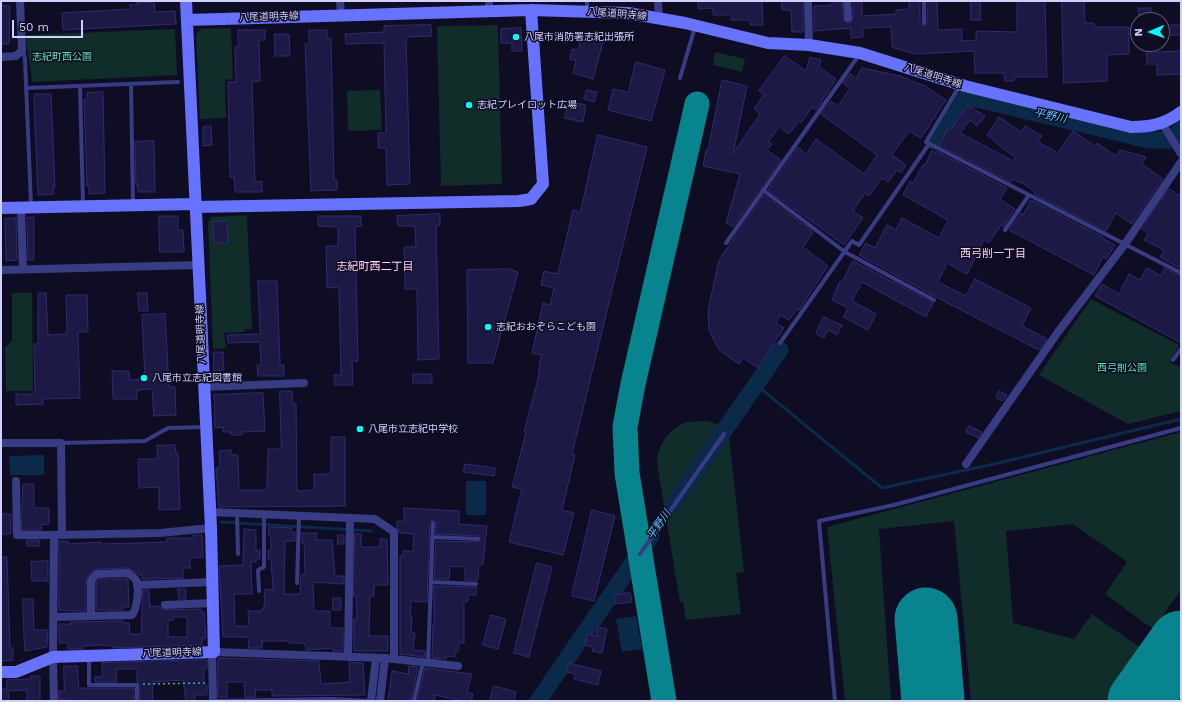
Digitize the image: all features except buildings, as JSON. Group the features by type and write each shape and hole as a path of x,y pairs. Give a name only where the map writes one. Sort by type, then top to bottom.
{"main road":[{"path":"186,1 187,20"},
{"name":"八尾道明寺線","path":"1,672 16,672 53,657 214,652 211,512 203,387 199,265 187,20 341,15 489,6 531,10 587,6 659,18 768,43 809,45 860,53 961,85 1131,127 1151,127 1168,121 1181,112"},
{"path":"1,208 519,201 531,199 543,184 531,10"}],"street":[{"path":"1,57 16,56 22,50 20,1"},
{"path":"340,1 341,15"},
{"path":"658,1 659,18"},
{"path":"808,1 809,45"},
{"path":"847,1 848,18"},
{"path":"1162,123 1181,154"},
{"path":"966,464 1058,332 1125,244 1181,162"},
{"path":"23,269 26,208"},
{"path":"1,270 199,265"},
{"path":"203,387 304,383"},
{"path":"1,443 61,443 58,535 53,617 54,701"},
{"path":"16,482 17,535 160,533 211,528"},
{"path":"211,512 237,516 299,520 375,519 394,532 394,659"},
{"path":"348,657 350,520"},
{"path":"53,617 132,616 136,610 137,585 135,579 128,573 97,574 91,580 91,616"},
{"path":"137,585 213,582"},
{"path":"165,605 213,604"},
{"path":"213,701 212,658 214,652 385,658 458,666"},
{"path":"376,658 371,700 380,700 385,658"}],"lane":[{"path":"924,1 924,22"},
{"path":"680,78 695,27"},
{"path":"22,50 25,59 26,88 26,208"},
{"path":"726,243 860,53"},
{"path":"26,88 178,82"},
{"path":"131,84 133,206"},
{"path":"961,85 926,142 1181,273"},
{"path":"80,86 83,206"},
{"path":"780,343 852,241 859,245 929,144"},
{"path":"763,190 845,252 934,300"},
{"path":"1005,230 1029,195"},
{"path":"1173,360 1181,349"},
{"path":"61,443 145,441 168,428 206,427"},
{"path":"835,701 819,521 894,505 1181,428"},
{"path":"640,554 724,434"},
{"path":"237,516 238,554"},
{"path":"259,591 258,570 264,567 264,518"},
{"path":"298,583 299,520"},
{"path":"414,701 425,662 431,582 433,523"},
{"path":"433,537 478,539"},
{"path":"431,582 476,584"},
{"path":"89,656 89,685 137,685 137,701"},
{"path":"213,701 331,699 371,700"}],"path":[{"path":"137,685 213,683"}],"green space":[{"name":"志紀プレイロット広場","path":"498,25 502,184 441,186 437,26"},
{"path":"231,28 233,79 225,80 226,118 200,119 196,34 200,29"},
{"name":"志紀町西公園","path":"175,29 177,75 32,82 26,35"},
{"path":"715,52 745,59 742,72 713,65"},
{"path":"380,90 382,130 348,131 347,91"},
{"path":"247,215 252,329 245,329 244,332 224,333 226,348 213,349 208,222 211,217"},
{"path":"12,293 32,293 33,391 6,391 5,347 12,341"},
{"name":"西弓削公園","path":"1091,299 1179,345 1170,362 1181,368 1181,411 1128,424 1039,375"},
{"path":"707,421 722,427 729,435 744,572 736,573 741,614 686,620 683,602 680,602 657,463 659,450 670,432 688,422"},
{"path":"1181,432 1181,590 1153,629 1105,594 1127,562 1073,524 1006,531 1013,623 1074,639 1092,614 1142,649 1105,701 971,701 954,521 879,529 891,701 845,701 827,527"}],"water":[{"path":"44,455 44,475 10,475 9,456"},
{"path":"466,481 486,481 486,515 466,515"},
{"path":"636,616 642,649 622,652 616,619"}],"waterway":[{"name":"平野川","path":"934,141 963,100 977,99 1149,140 1171,140 1181,130"},
{"name":"平野川","path":"674,503 780,350"},
{"path":"755,384 882,488 994,464 1181,419"},
{"path":"221,522 371,531"},
{"name":"平野川","path":"538,701 651,536"}],"taxiway":[{"path":"664,701 627,473 625,427 633,384 697,104"}],"runway":[{"path":"926,619 933,701"},
{"path":"1139,701 1181,642"}],"place":[{"name":"八尾市消防署志紀出張所","path":"516,37"},
{"name":"志紀プレイロット広場","path":"469,105"},
{"name":"志紀おおぞらこども園","path":"488,327"},
{"name":"八尾市立志紀図書館","path":"144,378"},
{"name":"八尾市立志紀中学校","path":"360,429"}],"district":[{"name":"西弓削一丁目","path":"993,254"},
{"name":"志紀町西二丁目","path":"375,267"}]}
